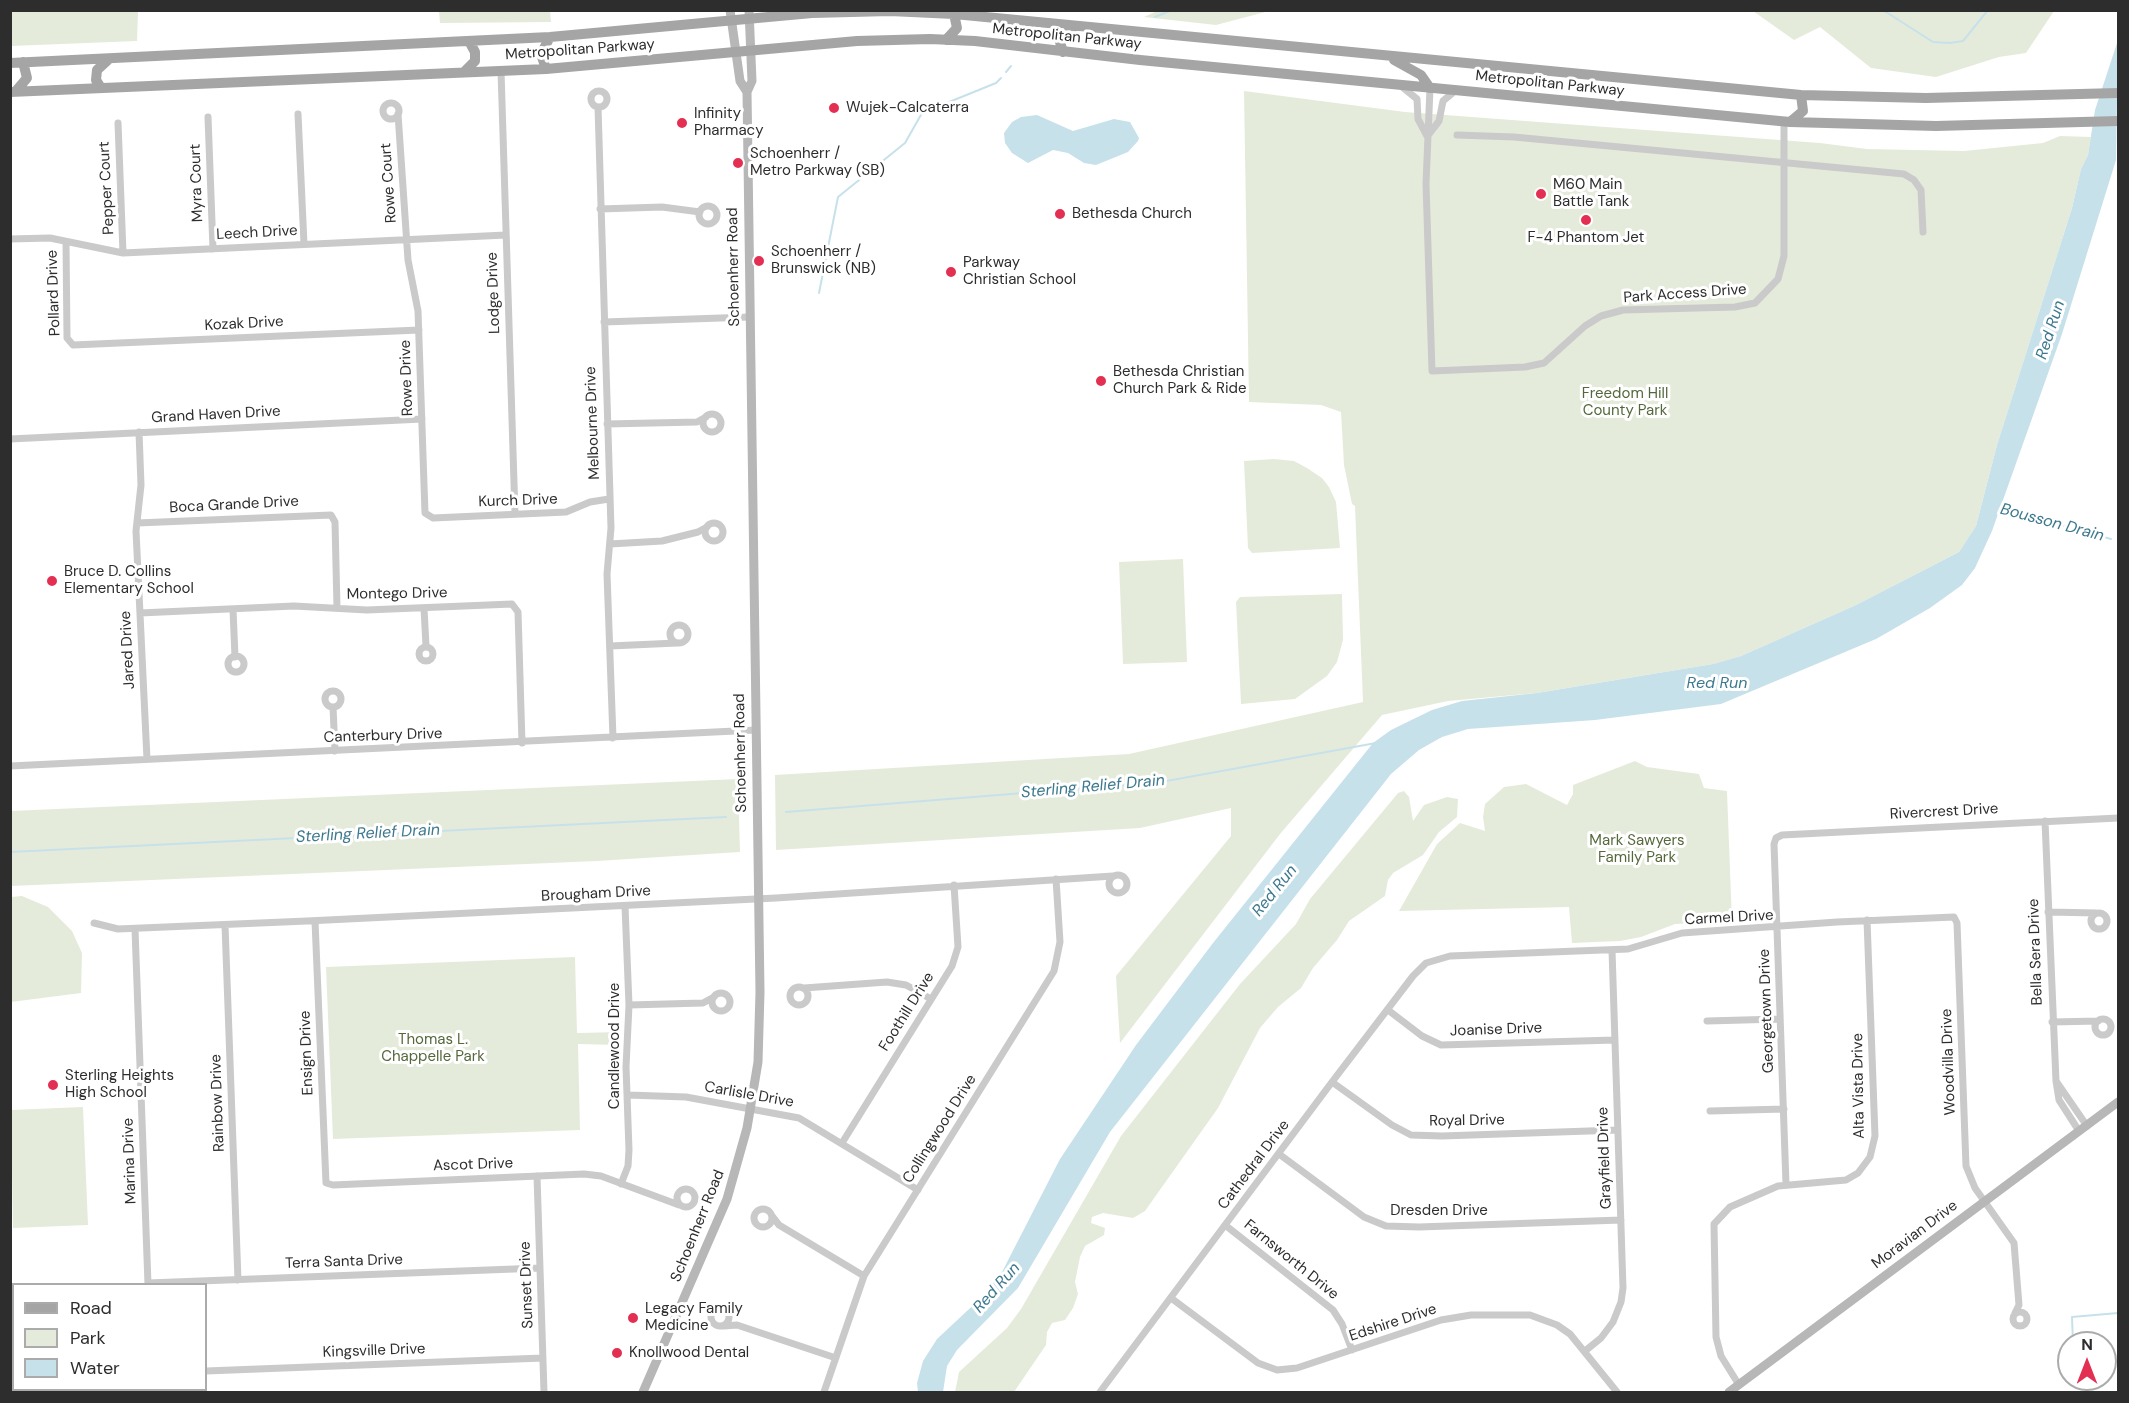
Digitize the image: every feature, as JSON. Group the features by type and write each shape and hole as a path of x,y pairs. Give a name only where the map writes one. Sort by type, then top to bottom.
{"main road":[{"path":"705,23 718,10"},
{"name":"Metropolitan Parkway","path":"10,63 550,37 705,23 731,15 861,11 954,14 1801,95 1906,98 2118,93"},
{"path":"946,39 957,28 954,14"},
{"name":"Schoenherr Road","path":"731,15 740,81 747,92"},
{"name":"Schoenherr Road","path":"644,1392 727,1198 751,1109 759,1030 747,92 752,81 750,15"},
{"path":"1063,52 1060,42 1062,35 1075,26"},
{"path":"546,69 541,54 550,37"},
{"name":"Metropolitan Parkway","path":"13,92 546,69 857,41 946,39 1787,122 1936,126 2118,121"},
{"path":"461,73 469,69 475,61 475,52 469,40"},
{"path":"1385,56 1415,70 1425,79 1430,88"},
{"path":"101,88 96,80 97,70 109,59"},
{"path":"13,92 27,78 23,62"},
{"path":"1787,122 1797,119 1803,111 1801,95"},
{"name":"Moravian Drive","path":"1729,1392 2118,1102"}],"street":[{"name":"Lodge Drive","path":"501,71 515,514"},
{"name":"Park Access Drive","path":"1398,85 1417,99 1418,119 1427,136"},
{"name":"Park Access Drive","path":"1430,88 1427,136 1432,371 1525,367 1544,363 1585,326 1601,316 1623,310 1735,307 1755,303 1775,285 1781,272 1784,231 1783,164 1787,122"},
{"path":"1427,136 1439,121 1443,101 1456,90"},
{"path":"388,103 396,104 398,114 390,118 383,111 388,103"},
{"name":"Melbourne Drive","path":"598,107 610,544 607,574 613,738"},
{"path":"298,114 304,244"},
{"name":"Rowe Court","path":"398,114 406,240"},
{"name":"Myra Court","path":"208,117 213,249"},
{"name":"Rowe Court","path":"390,118 398,124"},
{"name":"Pepper Court","path":"118,123 123,253"},
{"path":"1457,135 1514,137 1904,174 1914,180 1921,190 1923,232"},
{"path":"600,209 662,207 700,212"},
{"name":"Leech Drive","path":"10,239 43,237 123,253 506,235"},
{"name":"Rowe Drive","path":"406,240 417,299 426,515"},
{"name":"Pollard Drive","path":"66,242 67,338 70,344"},
{"path":"604,322 750,317"},
{"name":"Kozak Drive","path":"70,344 419,330"},
{"path":"607,424 697,422 706,417 717,416 721,424 715,431 697,422"},
{"path":"705,428 706,417"},
{"name":"Grand Haven Drive","path":"10,439 422,419"},
{"name":"Jared Drive","path":"139,432 141,485 137,523 147,759"},
{"name":"Kurch Drive","path":"426,515 433,518 566,512 590,502 609,499"},
{"name":"Boca Grande Drive","path":"137,523 327,514 333,517 337,608"},
{"path":"610,544 662,541 698,532 717,523 723,531 717,540 698,532"},
{"path":"707,526 707,537"},
{"name":"Montego Drive","path":"140,613 300,606 424,608 510,604 516,608 522,743"},
{"path":"424,608 426,646"},
{"path":"233,609 235,657"},
{"path":"610,646 665,644 677,643 685,641 687,630 677,626 665,644"},
{"path":"670,634 677,643"},
{"path":"333,707 335,751"},
{"name":"Canterbury Drive","path":"10,766 756,730"},
{"name":"Rivercrest Drive","path":"1776,838 1793,834 2117,819"},
{"name":"Bella Sera Drive","path":"2045,821 2056,1081 2059,1101 2083,1129"},
{"name":"Georgetown Drive","path":"1776,838 1774,844 1786,1184"},
{"path":"1101,878 1108,887 1117,894 1127,887 1125,878 1119,875 1113,876 1108,887"},
{"name":"Brougham Drive","path":"94,923 110,928 135,928 315,921 758,899 1113,876"},
{"name":"Collingwood Drive","path":"825,1392 864,1276 1054,971 1060,942 1056,879"},
{"name":"Foothill Drive","path":"842,1143 952,966 958,946 954,885"},
{"name":"Candlewood Drive","path":"621,1184 628,1166 629,1005 625,906"},
{"path":"2048,912 2097,913 2106,916 2105,926 2095,927 2086,913"},
{"path":"2091,921 2097,913"},
{"name":"Carmel Drive","path":"1434,958 1612,950 1639,947 1682,933 1867,920 1954,917"},
{"name":"Woodvilla Drive","path":"1954,917 1957,923 1966,1166 1969,1178 2014,1243 2019,1305"},
{"name":"Alta Vista Drive","path":"1739,1385 1721,1356 1716,1337 1714,1224 1731,1207 1786,1184 1846,1180 1866,1165 1873,1148 1867,920"},
{"name":"Ensign Drive","path":"315,921 326,1183"},
{"name":"Rainbow Drive","path":"225,925 238,1280"},
{"name":"Marina Drive","path":"135,928 148,1283"},
{"name":"Grayfield Drive","path":"1585,1351 1606,1332 1621,1302 1623,1288 1612,950"},
{"name":"Cathedral Drive","path":"1100,1392 1332,1082 1420,968 1434,958"},
{"path":"816,988 803,1005 796,1005 792,1001 792,990 887,982 906,985 931,999"},
{"path":"804,988 809,998"},
{"path":"629,1005 703,1003 725,1011 731,1001 728,995 722,993 703,1003"},
{"path":"714,997 714,1008"},
{"name":"Joanise Drive","path":"1388,1010 1422,1036 1442,1045 1615,1040"},
{"path":"1707,1021 1780,1019"},
{"path":"2052,1022 2095,1024"},
{"name":"Royal Drive","path":"1332,1082 1392,1125 1411,1135 1618,1130"},
{"name":"Carlisle Drive","path":"627,1095 686,1097 799,1118 918,1190"},
{"path":"1710,1111 1784,1109"},
{"name":"Dresden Drive","path":"1279,1154 1364,1217 1386,1226 1419,1227 1621,1220"},
{"name":"Ascot Drive","path":"326,1183 333,1185 588,1174 679,1205"},
{"name":"Sunset Drive","path":"537,1176 544,1392"},
{"path":"667,1200 685,1189 694,1195 695,1201 691,1206 684,1208 679,1205 676,1196"},
{"path":"779,1225 758,1226 754,1215 764,1208 779,1225 864,1276"},
{"path":"767,1226 772,1216"},
{"name":"Farnsworth Drive","path":"1225,1225 1333,1310 1342,1324 1352,1350"},
{"name":"Terra Santa Drive","path":"170,1283 540,1268"},
{"name":"Edshire Drive","path":"1171,1298 1266,1367 1277,1370 1297,1368 1441,1320 1471,1315 1530,1315 1557,1325 1585,1351 1617,1392"},
{"path":"2019,1305 2024,1312 2027,1321 2019,1326 2013,1322 2019,1305"},
{"path":"736,1325 721,1308 711,1314 711,1321 715,1325 736,1325 836,1358"},
{"path":"2015,1313 2024,1312"},
{"path":"724,1326 729,1315"},
{"name":"Kingsville Drive","path":"207,1371 543,1358"}],"green space":[{"path":"10,11 138,11 137,41 11,46"},
{"path":"439,11 550,11 551,22 440,23"},
{"path":"1157,11 1269,11 1216,25 1144,17"},
{"path":"1753,11 2054,11 2026,53 1999,57 1936,77 1871,68 1820,27 1794,40"},
{"name":"Freedom Hill County Park","path":"1244,91 1405,112 1820,143 1867,149 1964,151 2043,143 2060,136 2091,137 2072,208 1997,445 1976,526 1959,552 1856,605 1741,656 1713,664 1537,693 1448,701 1382,715 1280,834 1120,1043 1116,976 1231,836 1231,808 1140,828 776,850 775,775 1129,754 1363,702 1355,506 1352,504 1344,465 1341,412 1321,405 1249,402"},
{"path":"1274,459 1294,461 1322,478 1329,487 1336,502 1340,548 1252,553 1248,548 1244,461"},
{"path":"1183,559 1187,662 1123,664 1119,562"},
{"path":"1342,594 1343,640 1337,662 1327,676 1295,699 1241,704 1236,602 1240,597"},
{"name":"Mark Sawyers Family Park","path":"1635,761 1647,767 1699,774 1704,788 1727,791 1732,922 1675,924 1641,937 1620,941 1572,943 1569,907 1399,911 1437,844 1460,823 1485,831 1483,817 1485,804 1504,787 1526,784 1567,805 1573,794 1573,785"},
{"path":"738,779 740,852 597,861 11,886 11,811"},
{"path":"1404,791 1409,797 1413,821 1424,805 1447,797 1458,799 1457,817 1439,832 1423,855 1393,873 1388,880 1385,896 1349,921 1337,940 1313,968 1301,988 1278,1007 1260,1028 1218,1108 1145,1211 1133,1218 1103,1213 1092,1217 1091,1223 1105,1228 1104,1235 1085,1246 1080,1257 1075,1282 1078,1294 1073,1308 1065,1320 1052,1323 1047,1332 1046,1345 1014,1392 955,1392 959,1372 1007,1328 1021,1309 1121,1136 1240,984 1296,924 1310,899 1398,793"},
{"path":"22,896 48,907 72,931 82,953 81,993 11,1002 11,897"},
{"name":"Thomas L. Chappelle Park","path":"575,957 577,1033 619,1032 618,1045 578,1044 580,1130 333,1139 326,967"},
{"path":"83,1107 88,1225 13,1228 11,1110"}],"water":[{"name":"Red Run","path":"2118,40 2116,160 2062,334 1992,531 1975,568 1962,585 1930,608 1876,639 1721,704 1595,720 1468,729 1442,737 1419,750 1391,774 1110,1132 1018,1288 957,1350 947,1366 943,1392 918,1392 917,1383 923,1361 937,1339 983,1296 1002,1272 1060,1159 1136,1045 1213,943 1373,743 1391,730 1432,710 1462,701 1537,693 1713,664 1741,656 1856,605 1959,552 1976,526 1997,445 2072,208 2081,169 2088,155 2095,110"},
{"path":"1037,115 1073,131 1114,119 1130,122 1139,138 1128,152 1096,165 1084,163 1068,153 1053,150 1028,163 1012,153 1005,143 1004,133 1012,122 1021,117"}],"waterway":[{"path":"1155,17 1172,10"},
{"path":"1883,10 1933,42 1950,43 1963,41 1988,10"},
{"path":"1006,72 1011,66"},
{"path":"819,293 838,197 905,143 922,113 996,83 1001,78"},
{"name":"Bousson Drain","path":"1998,508 2111,539"},
{"name":"Sterling Relief Drain","path":"786,812 1161,782 1376,743"},
{"name":"Sterling Relief Drain","path":"10,852 726,817"},
{"path":"2073,1331 2072,1317 2118,1313"}],"place":[{"name":"Wujek-Calcaterra","path":"834,108"},
{"name":"Infinity Pharmacy","path":"682,123"},
{"name":"Schoenherr / Metro Parkway (SB)","path":"738,163"},
{"name":"M60 Main Battle Tank","path":"1541,194"},
{"name":"Bethesda Church","path":"1060,214"},
{"name":"F-4 Phantom Jet","path":"1586,220"},
{"name":"Schoenherr / Brunswick (NB)","path":"759,261"},
{"name":"Parkway Christian School","path":"951,272"},
{"name":"Bethesda Christian Church Park & Ride","path":"1101,381"},
{"name":"Bruce D. Collins Elementary School","path":"52,581"},
{"name":"Sterling Heights High School","path":"53,1085"},
{"name":"Legacy Family Medicine","path":"633,1318"},
{"name":"Knollwood Dental","path":"617,1353"}]}
